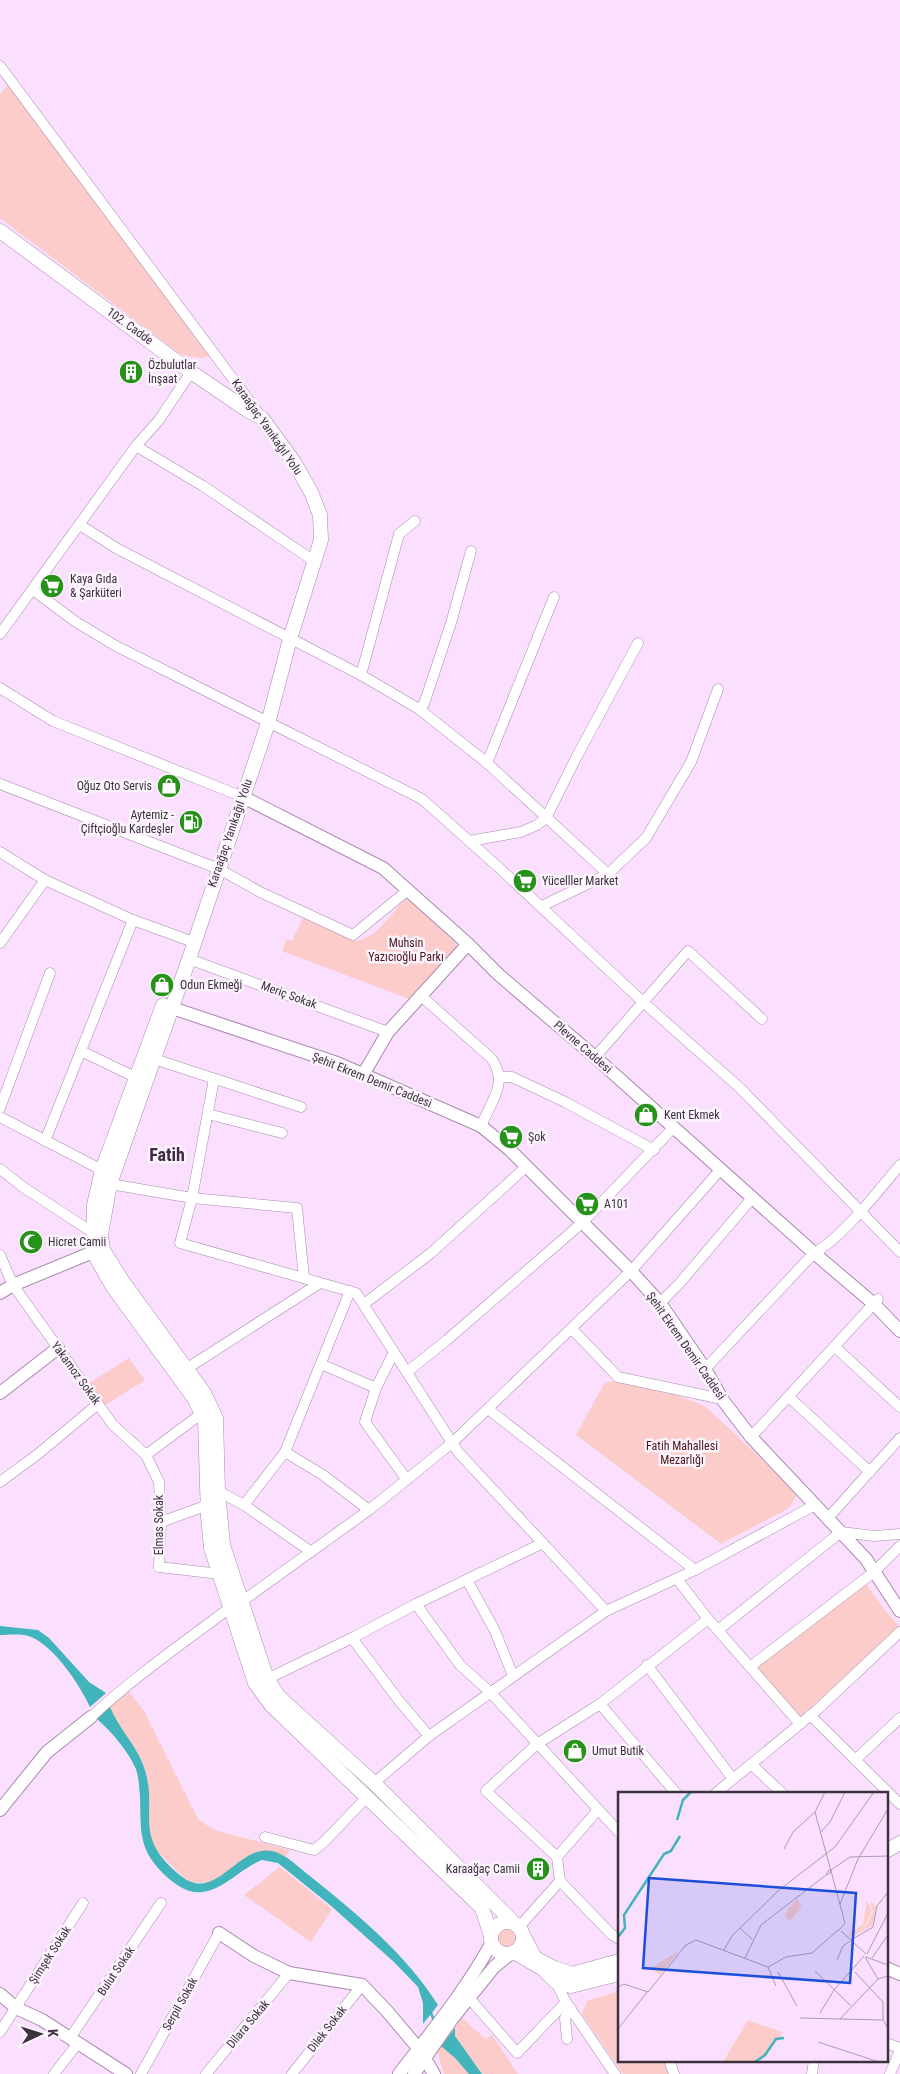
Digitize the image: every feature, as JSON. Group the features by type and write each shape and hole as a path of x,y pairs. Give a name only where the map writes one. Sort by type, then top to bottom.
{"main road":[{"name":"102. Cadde","path":"0,231 191,372 262,418"},
{"name":"Karaağaç Yanıkağıl Yolu","path":"206,904 268,722 290,638 321,540 320,515 311,492 294,462 262,418"},
{"path":"97,1233 110,1184 154,1059 188,940 206,904"},
{"path":"206,904 190,959 135,1077 102,1170 94,1206 98,1251 113,1287 194,1398 204,1420 212,1548 220,1574 236,1605 267,1679 279,1697 374,1783 519,1929 536,1958 554,1968 572,1974 618,1961"},
{"path":"98,1251 204,1392 216,1418 218,1491 223,1545 255,1683 271,1705 482,1908 491,1939 500,1952 512,1953 543,1969 555,1981 571,1986 618,1974"},
{"path":"888,1850 900,1843"},
{"path":"888,1859 900,1854"},
{"path":"491,1939 493,1931 500,1924 506,1922 519,1929"},
{"path":"512,1953 521,1945 519,1929"}],"street":[{"name":"Karaağaç Yanıkağıl Yolu","path":"0,66 262,418"},
{"path":"0,634 136,446 159,420 191,372"},
{"path":"136,446 203,486 314,560"},
{"path":"361,675 399,534 415,521"},
{"path":"80,525 116,548 361,675 419,709 487,763 608,874"},
{"path":"419,709 424,704 451,623 471,551"},
{"path":"33,590 76,622 116,646 422,799 542,906 644,1002 740,1088 900,1252"},
{"path":"487,763 554,598"},
{"path":"469,841 520,832 537,825 546,818 638,643"},
{"path":"0,688 53,721 243,798"},
{"path":"542,906 608,874 646,838 691,762 718,689"},
{"path":"0,784 219,869 260,892 353,935 408,890"},
{"name":"Plevne Caddesi","path":"243,798 383,868 499,974 595,1057 814,1253 876,1302 900,1331"},
{"path":"0,852 44,880 133,920 188,940"},
{"path":"0,943 44,880"},
{"path":"46,1141 133,920"},
{"path":"364,1074 388,1032 468,944"},
{"path":"595,1057 688,951 762,1018"},
{"name":"Meriç Sokak","path":"190,959 388,1032"},
{"path":"0,1108 50,973"},
{"path":"420,995 491,1058 498,1067 500,1082 481,1126"},
{"name":"Şehit Ekrem Demir Caddesi","path":"168,1006 364,1074 481,1126 527,1166 660,1303 705,1369 722,1398 751,1437 866,1560 900,1611"},
{"path":"81,1051 135,1077"},
{"path":"154,1059 301,1107"},
{"path":"500,1077 512,1076 654,1150"},
{"path":"214,1079 192,1198 180,1243 356,1293 458,1452 606,1611"},
{"path":"208,1114 282,1133"},
{"path":"0,1117 102,1170"},
{"path":"407,1372 447,1340 583,1222 674,1127"},
{"path":"705,1369 814,1253 822,1248 860,1211 900,1165"},
{"path":"364,1304 431,1252 527,1166"},
{"path":"0,1169 23,1187 97,1233"},
{"path":"0,1810 47,1752 109,1700 236,1605 369,1510 452,1443 631,1271 721,1169"},
{"path":"110,1184 192,1198 297,1208 304,1278"},
{"path":"660,1303 753,1197"},
{"path":"0,1293 13,1285 98,1251"},
{"name":"Yakamoz Sokak","path":"0,1255 13,1285 113,1425 146,1456"},
{"path":"186,1369 320,1283"},
{"path":"244,1505 285,1452 350,1291"},
{"path":"751,1437 876,1302"},
{"path":"572,1328 618,1377 722,1398"},
{"path":"835,1347 900,1407"},
{"path":"0,1393 58,1348"},
{"path":"394,1352 376,1388 365,1422 407,1480"},
{"path":"321,1364 376,1388"},
{"path":"789,1397 870,1472"},
{"path":"0,1482 38,1454 98,1404"},
{"path":"488,1409 684,1561 686,1574 708,1619 800,1724"},
{"path":"146,1456 201,1414"},
{"path":"828,1518 900,1438"},
{"path":"285,1452 323,1475 369,1510"},
{"name":"Elmas Sokak","path":"146,1456 159,1482 159,1567 220,1574"},
{"path":"218,1491 244,1505 310,1551"},
{"path":"160,1522 208,1505"},
{"path":"374,1783 428,1736 606,1611 686,1574 815,1505"},
{"path":"718,1630 841,1532 874,1536 900,1534"},
{"path":"267,1679 543,1543"},
{"path":"751,1666 874,1572 900,1546"},
{"path":"467,1580 495,1631 513,1676"},
{"path":"416,1604 460,1666 490,1692 618,1831"},
{"path":"618,1938 611,1934 560,1881 557,1857 486,1790 537,1744 600,1704 708,1619"},
{"path":"717,1792 810,1716 900,1632"},
{"path":"352,1638 428,1736"},
{"path":"647,1666 732,1779"},
{"path":"600,1704 675,1792"},
{"path":"810,1716 888,1792"},
{"path":"855,1760 900,1718"},
{"path":"751,1764 781,1792"},
{"path":"888,1792 900,1804"},
{"path":"265,1837 314,1850 367,1797"},
{"path":"557,1857 598,1810"},
{"path":"519,1929 560,1881"},
{"name":"Şimşek Sokak","path":"0,2032 84,1903"},
{"name":"Bulut Sokak","path":"54,2074 161,1903"},
{"path":"219,1934 254,1956 289,1973 362,1985 386,2010 421,2053 434,2074"},
{"name":"Serpil Sokak","path":"141,2074 219,1934"},
{"path":"399,2074 421,2053 449,2016 478,1966 491,1939"},
{"path":"449,2016 470,1999 494,1967 512,1953"},
{"path":"888,1969 900,1974"},
{"name":"Dilara Sokak","path":"206,2074 289,1973"},
{"path":"555,1981 569,2006 615,2074"},
{"name":"Dilek Sokak","path":"292,2074 362,1985"},
{"path":"0,1994 16,2008 42,2020 115,2070 126,2074"},
{"path":"470,1999 517,2053 569,2006"},
{"path":"567,2039 565,2018 569,2006"},
{"path":"888,2044 900,2049 890,2074"},
{"path":"414,2074 421,2053"},
{"path":"670,2062 674,2074"}],"green space":[{"path":"8,84 211,355 199,358 180,354 0,218 0,95"},
{"name":"Muhsin Yazıcıoğlu Parkı","path":"406,897 455,942 456,948 412,1000 282,951 287,939 292,941 304,916 354,941 370,936 377,931"},
{"path":"129,1358 145,1380 104,1406 88,1384"},
{"name":"Fatih Mahallesi Mezarlığı","path":"611,1381 677,1395 706,1407 798,1493 789,1508 721,1544 576,1435 604,1384"},
{"path":"865,1582 883,1608 900,1627 805,1713 798,1717 759,1671 759,1665"},
{"path":"129,1692 144,1711 198,1819 214,1830 290,1850 285,1857 272,1851 211,1881 201,1883 191,1882 182,1876 155,1849 148,1828 148,1780 143,1763 116,1722 110,1707"},
{"path":"280,1867 332,1909 311,1942 244,1895"},
{"path":"506,1929 513,1932 516,1939 513,1946 506,1949 499,1946 496,1939 499,1932"},
{"path":"618,1991 618,2062 666,2062 669,2074 623,2074 582,2014 587,2001"},
{"path":"462,2018 486,2039 492,2035 518,2074 482,2074 455,2036 455,2028"},
{"path":"441,2046 469,2074 444,2074 437,2051"}],"shaded area":[{"path":"0,1626 38,1630 49,1638 89,1682 106,1693 90,1707 73,1678 49,1649 31,1637 0,1635"},
{"path":"110,1707 142,1762 149,1794 151,1834 155,1847 165,1861 181,1876 194,1883 205,1883 216,1879 248,1856 260,1851 272,1851 287,1858 328,1890 379,1935 411,1968 438,2005 423,2024 423,2003 418,1987 394,1962 330,1905 278,1863 262,1860 226,1883 202,1892 188,1891 168,1878 158,1868 146,1850 143,1841 136,1769 129,1755 119,1742 97,1719"},
{"path":"455,2028 455,2036 482,2074 469,2074 441,2046"}],"waterway":[{"path":"430,2010 434,2021"}],"place":[{"name":"Özbulutlar İnşaat","path":"131,372"},
{"name":"Kaya Gıda & Şarküteri","path":"52,586"},
{"name":"Oğuz Oto Servis","path":"169,786"},
{"name":"Aytemiz - Çiftçioğlu Kardeşler","path":"191,822"},
{"name":"Yücelller Market","path":"525,881"},
{"name":"Odun Ekmeği","path":"162,985"},
{"name":"Kent Ekmek","path":"646,1115"},
{"name":"Şok","path":"511,1137"},
{"name":"A101","path":"587,1204"},
{"name":"Hicret Camii","path":"31,1242"},
{"name":"Umut Butik","path":"575,1751"},
{"name":"Karaağaç Camii","path":"538,1869"}],"district":[{"name":"Fatih","path":"167,1154"}]}
